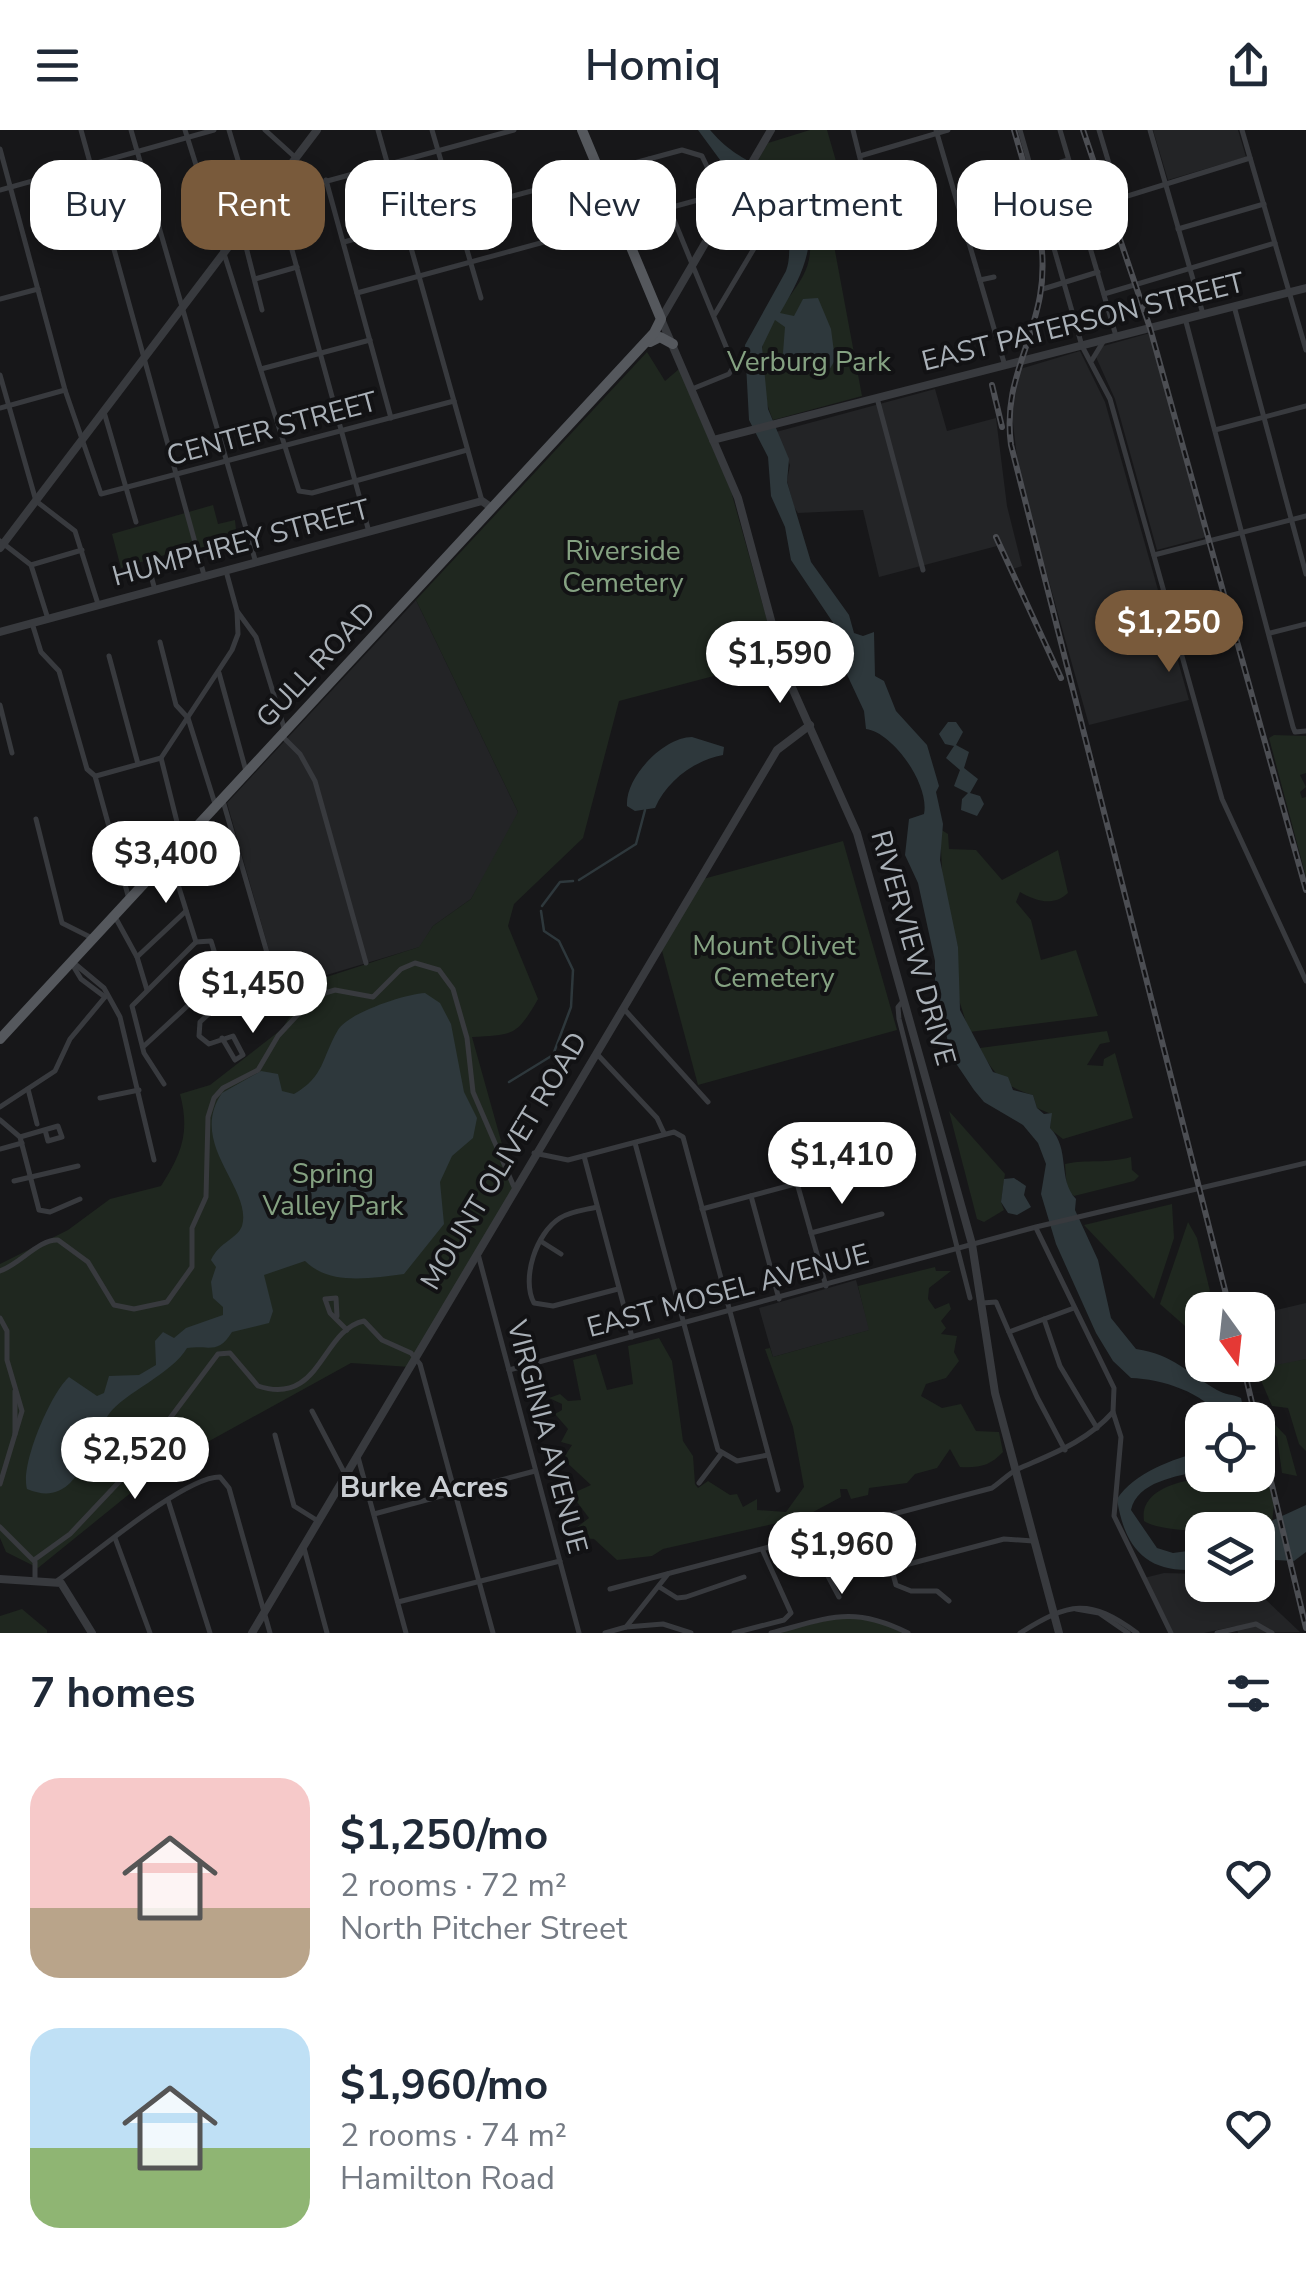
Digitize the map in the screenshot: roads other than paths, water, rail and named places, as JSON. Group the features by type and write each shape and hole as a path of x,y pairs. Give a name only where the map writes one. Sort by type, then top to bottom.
{"main road":[{"name":"RIVERVIEW DRIVE","path":"582,130 593,160"},
{"name":"RIVERVIEW DRIVE","path":"631,250 661,319"},
{"name":"GULL ROAD","path":"1,1034 220,804 487,505 641,348 661,319"},
{"path":"641,348 658,337 673,344"}],"street":[{"path":"82,130 90,160"},
{"path":"131,130 256,563"},
{"path":"106,160 186,134 214,130"},
{"path":"230,130 238,160"},
{"path":"265,130 296,158 318,130"},
{"path":"378,130 387,160"},
{"path":"432,130 441,160"},
{"path":"402,160 514,130"},
{"path":"853,130 861,160"},
{"path":"860,156 948,130"},
{"path":"1020,130 1029,160"},
{"path":"1060,130 1068,160"},
{"path":"1099,130 1108,160"},
{"path":"1150,130 1204,314"},
{"path":"1242,130 1306,350"},
{"path":"754,160 767,132"},
{"path":"937,132 957,204"},
{"path":"186,134 282,446 301,493 467,450"},
{"path":"0,148 80,443"},
{"path":"645,160 690,150 704,160"},
{"path":"1128,194 1250,158"},
{"path":"345,175 326,180 391,418"},
{"path":"0,190 30,181"},
{"path":"1178,229 1264,204"},
{"path":"676,221 715,314 733,371 692,389"},
{"path":"1104,294 1275,243"},
{"path":"357,293 532,245"},
{"path":"115,250 205,577"},
{"path":"48,618 30,565 1,544 226,250"},
{"path":"247,250 262,310"},
{"path":"291,250 369,532"},
{"path":"411,250 467,450 487,505"},
{"path":"467,250 480,298"},
{"path":"661,319 702,250"},
{"path":"715,314 751,250"},
{"path":"971,250 1005,366"},
{"path":"1055,250 1082,346 1107,391 1222,799 1306,981"},
{"path":"1092,250 1112,337 1098,345 1092,360"},
{"path":"254,279 297,267"},
{"path":"1043,289 1098,272"},
{"path":"980,280 994,277"},
{"path":"0,298 38,288"},
{"name":"EAST PATERSON STREET","path":"713,440 1306,288"},
{"path":"1234,306 1306,574"},
{"path":"1185,318 1295,732 1306,731"},
{"name":"RIVERVIEW DRIVE","path":"661,319 745,520 788,673 852,817 972,1244 995,1393 1059,1633"},
{"path":"260,369 370,340"},
{"path":"0,375 36,501 73,529 98,605"},
{"path":"0,408 65,390"},
{"path":"877,398 923,570"},
{"name":"CENTER STREET","path":"80,443 101,494 454,401"},
{"path":"1215,430 1306,406"},
{"path":"104,412 136,522"},
{"name":"HUMPHREY STREET","path":"0,632 369,532 487,505"},
{"path":"1154,555 1306,516"},
{"path":"30,565 82,550"},
{"path":"147,562 154,590"},
{"path":"95,776 161,758 219,673 236,640 237,610 226,571"},
{"path":"237,610 256,637 284,734 300,754 317,788 366,963"},
{"path":"32,623 41,652 59,671 87,769 95,776 129,900"},
{"path":"1269,634 1306,624"},
{"path":"160,642 176,706 188,718 220,804 278,994"},
{"path":"109,656 138,764"},
{"path":"219,673 247,774"},
{"path":"0,705 12,753"},
{"name":"MOUNT OLIVET ROAD","path":"252,1633 534,1153 780,746 810,725"},
{"path":"161,758 182,844"},
{"path":"36,819 62,923 93,939"},
{"path":"170,857 196,942"},
{"path":"137,957 186,911"},
{"path":"114,915 149,989"},
{"path":"164,1084 159,1083 142,1048 132,1006 196,942 211,941 228,996 200,1022 198,1033 209,1044 222,1038 233,1036 243,1055 235,1060 222,1038"},
{"path":"71,962 81,979 105,996 120,1017 152,1158"},
{"path":"0,1271 53,1239 68,1245 88,1262 114,1305 134,1309 166,1302 192,1267 192,1228 206,1197 208,1112 217,1094 258,1070 278,1036 315,996 335,990 373,998 411,963 434,967 452,985 467,1038 473,1092 514,1187"},
{"path":"142,1048 221,974"},
{"path":"0,1106 54,1071 70,1040 105,996"},
{"path":"905,998 898,1006 902,1034 970,1298"},
{"path":"622,1007 708,1102"},
{"path":"595,1052 657,1118 665,1134"},
{"path":"28,1089 37,1124"},
{"path":"100,1098 139,1090"},
{"path":"0,1120 21,1140 40,1210 50,1212 80,1200"},
{"path":"0,1148 45,1130"},
{"path":"534,1153 554,1161 681,1133 778,1490"},
{"path":"635,1143 721,1454 737,1461 769,1455"},
{"path":"584,1156 632,1338"},
{"name":"EAST MOSEL AVENUE","path":"509,1370 1036,1227 1306,1163"},
{"path":"14,1181 78,1166"},
{"path":"702,1209 866,1166"},
{"path":"797,1183 826,1287"},
{"path":"751,1196 780,1299"},
{"path":"598,1207 557,1220 542,1242 528,1277 536,1305 554,1306 618,1288"},
{"path":"811,1233 882,1214"},
{"path":"1036,1227 1114,1388 1113,1412 1122,1438 1114,1516 1171,1633"},
{"path":"542,1242 561,1254"},
{"name":"VIRGINIA AVENUE","path":"477,1251 579,1633"},
{"path":"981,1302 996,1302 1065,1450"},
{"path":"1009,1332 1074,1308"},
{"path":"337,1316 347,1330"},
{"path":"0,1318 7,1331 7,1360 22,1411 0,1484"},
{"path":"1044,1320 1060,1366 1098,1428"},
{"path":"34,1560 70,1534 135,1465 169,1426 218,1354 230,1354 258,1386 282,1388 310,1376 347,1330 366,1322 382,1340 416,1356 493,1633"},
{"path":"312,1410 345,1474"},
{"path":"610,1589 992,1488 1016,1470 1065,1450 1098,1428 1113,1412"},
{"path":"275,1435 292,1502 318,1521"},
{"path":"357,1454 406,1633"},
{"path":"699,1483 721,1454"},
{"path":"373,1514 536,1472"},
{"path":"57,1581 168,1500 204,1480 224,1478 270,1633"},
{"path":"168,1500 210,1633"},
{"path":"878,1518 898,1587 938,1590 950,1601"},
{"path":"0,1527 34,1560 35,1580"},
{"path":"808,1537 839,1597"},
{"path":"116,1538 150,1633"},
{"path":"890,1569 1004,1539 1036,1542"},
{"path":"303,1545 327,1633"},
{"path":"734,1633 790,1616 790,1602 763,1550"},
{"path":"398,1603 560,1560"},
{"path":"626,1627 661,1588 668,1574"},
{"path":"661,1588 676,1598 686,1597 744,1577"},
{"path":"0,1579 57,1581 70,1592 92,1633"},
{"path":"1020,1633 1054,1614 1082,1605 1100,1608 1138,1633"},
{"path":"1076,1609 1099,1613 1128,1633"},
{"path":"771,1633 854,1614 908,1633"},
{"path":"605,1633 663,1624 691,1633"},
{"path":"1219,1633 1256,1624 1272,1633"}],"waterway":[{"path":"579,880 636,844 645,810"},
{"path":"542,906 560,882 573,881"},
{"path":"509,1082 553,1055 571,1007 573,970 559,941 544,931 541,911"}],"railway":[{"path":"1014,130 1036,212 1042,275 1036,316 1014,386 1011,445 1225,1292"},
{"path":"1083,130 1150,328 1306,890"},
{"path":"992,385 1002,427"},
{"path":"996,537 1061,678"},
{"path":"1247,1382 1252,1402"},
{"path":"1274,1492 1306,1628"}],"district":[{"name":"Burke Acres","path":"424,1487"}],"park label":[{"name":"Verburg Park","path":"809,362"},
{"name":"Riverside Cemetery","path":"623,567"},
{"name":"Mount Olivet Cemetery","path":"774,962"},
{"name":"Spring Valley Park","path":"333,1190"}]}
